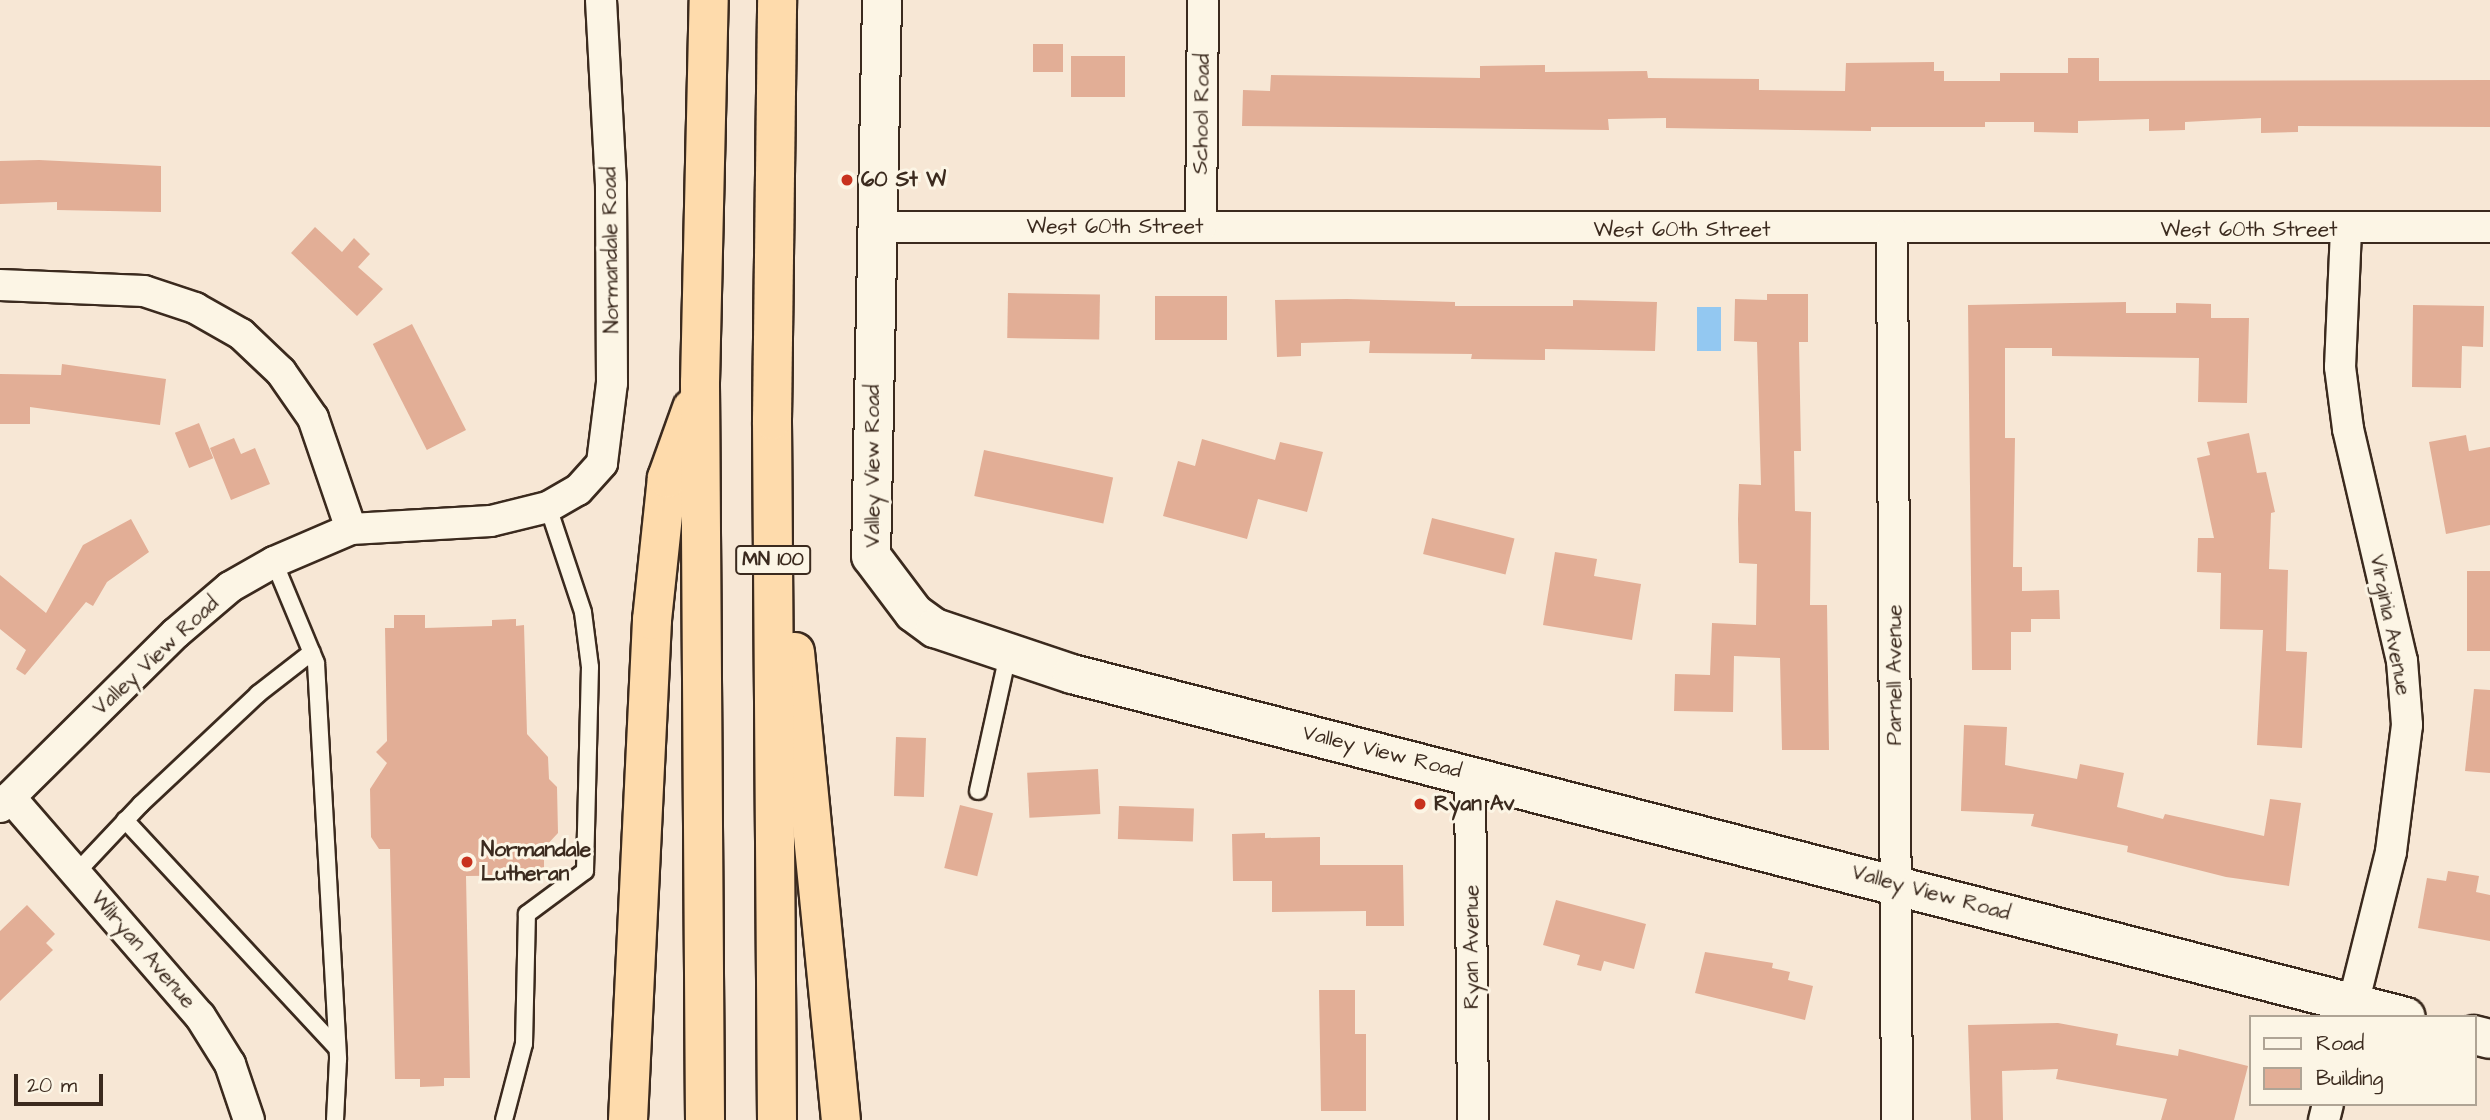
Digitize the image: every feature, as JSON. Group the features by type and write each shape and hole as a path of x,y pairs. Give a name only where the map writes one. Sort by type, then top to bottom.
{"highway":[{"path":"705,1120 701,383 709,0"},
{"name":"MN 100","path":"776,1120 772,420 777,0"},
{"path":"628,1120 652,620 667,478 701,383"},
{"path":"772,420 841,1120"}],"street":[{"name":"Normandale Road","path":"578,490 602,463 612,383 611,185 601,0"},
{"path":"875,228 882,0"},
{"name":"School Road","path":"1201,228 1203,0"},
{"name":"West 60th Street","path":"875,228 2346,230 2490,227"},
{"name":"Valley View Road","path":"875,228 872,556 914,613 935,628 1008,655 1896,884 2352,1010 2391,1015"},
{"name":"Parnell Avenue","path":"1892,230 1897,1120"},
{"name":"Virginia Avenue","path":"2346,230 2340,367 2348,429 2402,661 2407,726 2391,852 2352,1010"},
{"path":"0,285 144,291 195,308 241,334 281,373 313,418 351,529"},
{"name":"Valley View Road","path":"5,802 176,633 230,587 274,562 351,529 491,520 548,507 578,490"},
{"name":"Ryan Avenue","path":"1470,775 1473,1120"},
{"name":"Wilryan Avenue","path":"5,802 75,873 200,1016 230,1064 249,1120"}],"lane":[{"path":"504,1120 524,1044 527,914 585,870 590,667 583,612 548,507"},
{"path":"274,562 312,652 330,871 337,1048 335,1120"},
{"path":"75,873 125,820 258,694 312,652"},
{"path":"978,791 1008,655"},
{"path":"125,820 337,1048"}],"water":[{"path":"1697,307 1721,307 1721,351 1697,351"}],"building":[{"path":"1033,44 1063,44 1063,72 1033,72"},
{"path":"1071,56 1125,56 1125,97 1071,97"},
{"path":"2068,58 2099,58 2099,81 2490,80 2490,127 2298,126 2298,132 2261,133 2261,118 2185,122 2185,130 2149,131 2149,119 2078,121 2078,133 2034,132 2034,122 1985,122 1985,127 1871,127 1871,131 1666,128 1666,118 1608,119 1609,130 1242,126 1243,90 1270,91 1271,75 1480,78 1480,66 1545,65 1545,72 1647,71 1648,78 1759,79 1759,90 1845,91 1846,63 1934,62 1934,71 1944,71 1944,81 2000,81 2000,73 2068,73"},
{"path":"39,160 161,166 161,212 57,210 57,202 0,204 0,161"},
{"path":"315,227 342,252 354,238 370,254 358,267 383,289 357,316 291,253"},
{"path":"1008,293 1100,295 1099,340 1007,338"},
{"path":"1767,294 1808,294 1808,342 1799,342 1801,451 1794,451 1795,511 1811,512 1810,605 1827,605 1829,750 1782,750 1780,658 1734,656 1733,712 1674,711 1675,674 1710,675 1712,623 1756,625 1757,564 1739,563 1738,519 1739,484 1761,485 1757,342 1734,341 1735,299 1767,300"},
{"path":"1155,296 1227,296 1227,340 1155,340"},
{"path":"1275,300 1455,302 1455,306 1573,306 1573,300 1657,302 1655,351 1545,349 1545,360 1471,359 1472,354 1369,353 1370,341 1301,343 1301,356 1277,357"},
{"path":"2126,302 2126,313 2176,313 2176,303 2211,304 2211,318 2249,318 2247,403 2198,402 2199,358 2052,356 2052,348 2005,348 2005,438 2015,438 2013,567 2022,567 2022,591 2059,590 2060,619 2031,619 2031,632 2011,632 2011,670 1972,670 1968,305"},
{"path":"2413,305 2484,306 2483,347 2462,346 2461,388 2412,387"},
{"path":"412,324 466,430 427,450 373,344"},
{"path":"62,364 166,379 160,425 30,407 30,424 0,424 0,374 61,375"},
{"path":"199,423 213,458 189,468 175,433"},
{"path":"2249,433 2257,473 2266,472 2275,512 2271,513 2269,569 2288,570 2286,651 2307,652 2302,748 2257,745 2263,630 2220,629 2221,573 2197,572 2198,538 2214,538 2197,458 2210,455 2207,442"},
{"path":"2466,435 2469,451 2490,447 2490,525 2446,534 2429,442"},
{"path":"234,438 241,454 255,448 270,484 231,500 210,448"},
{"path":"1202,439 1275,460 1280,442 1323,452 1307,512 1258,499 1247,539 1163,516 1178,461 1195,466"},
{"path":"984,450 1113,477 1103,523 974,496"},
{"path":"1432,518 1514,539 1506,574 1423,554"},
{"path":"131,519 149,552 107,582 93,606 86,602 25,675 16,669 26,650 0,629 0,575 46,613 83,545"},
{"path":"1555,552 1597,559 1594,576 1641,584 1632,640 1543,625"},
{"path":"2467,571 2490,571 2490,651 2467,651"},
{"name":"Normandale Lutheran","path":"394,615 425,615 425,628 492,626 492,620 516,619 516,626 524,625 527,734 548,757 549,779 557,787 558,833 544,848 544,875 466,876 470,1078 444,1078 444,1086 420,1087 420,1079 395,1079 390,849 379,849 371,837 370,789 387,763 376,752 387,741 385,628 394,628"},
{"path":"2474,689 2490,690 2490,773 2465,771"},
{"path":"1964,725 2007,727 2005,765 2077,779 2080,764 2124,773 2117,807 2163,819 2165,814 2264,836 2270,799 2301,803 2289,886 2226,877 2127,852 2128,846 2031,826 2034,814 1961,811"},
{"path":"896,737 926,738 924,797 894,796"},
{"path":"1098,769 1100,814 1029,818 1027,773"},
{"path":"960,805 993,813 977,876 944,868"},
{"path":"1119,806 1194,809 1193,842 1118,839"},
{"path":"1265,833 1265,838 1320,837 1320,865 1403,865 1404,926 1366,926 1366,911 1272,912 1272,881 1233,881 1232,834"},
{"path":"2448,871 2479,876 2476,892 2490,895 2490,941 2418,928 2427,878 2446,881"},
{"path":"1556,900 1646,924 1634,969 1604,961 1601,971 1577,965 1580,955 1543,945"},
{"path":"27,905 55,934 46,943 53,950 0,1001 0,931"},
{"path":"1705,952 1773,963 1772,968 1790,972 1788,980 1813,986 1805,1020 1695,993"},
{"path":"1319,990 1355,990 1355,1034 1366,1034 1366,1111 1321,1111"},
{"path":"2058,1023 2118,1034 2116,1045 2178,1056 2179,1049 2248,1066 2234,1120 2161,1120 2167,1099 2056,1079 2058,1069 2002,1071 2003,1120 1971,1120 1968,1025"}],"place":[{"name":"60 St W","path":"847,180"},
{"name":"Ryan Av","path":"1420,804"},
{"name":"Normandale Lutheran","path":"467,862"}]}
